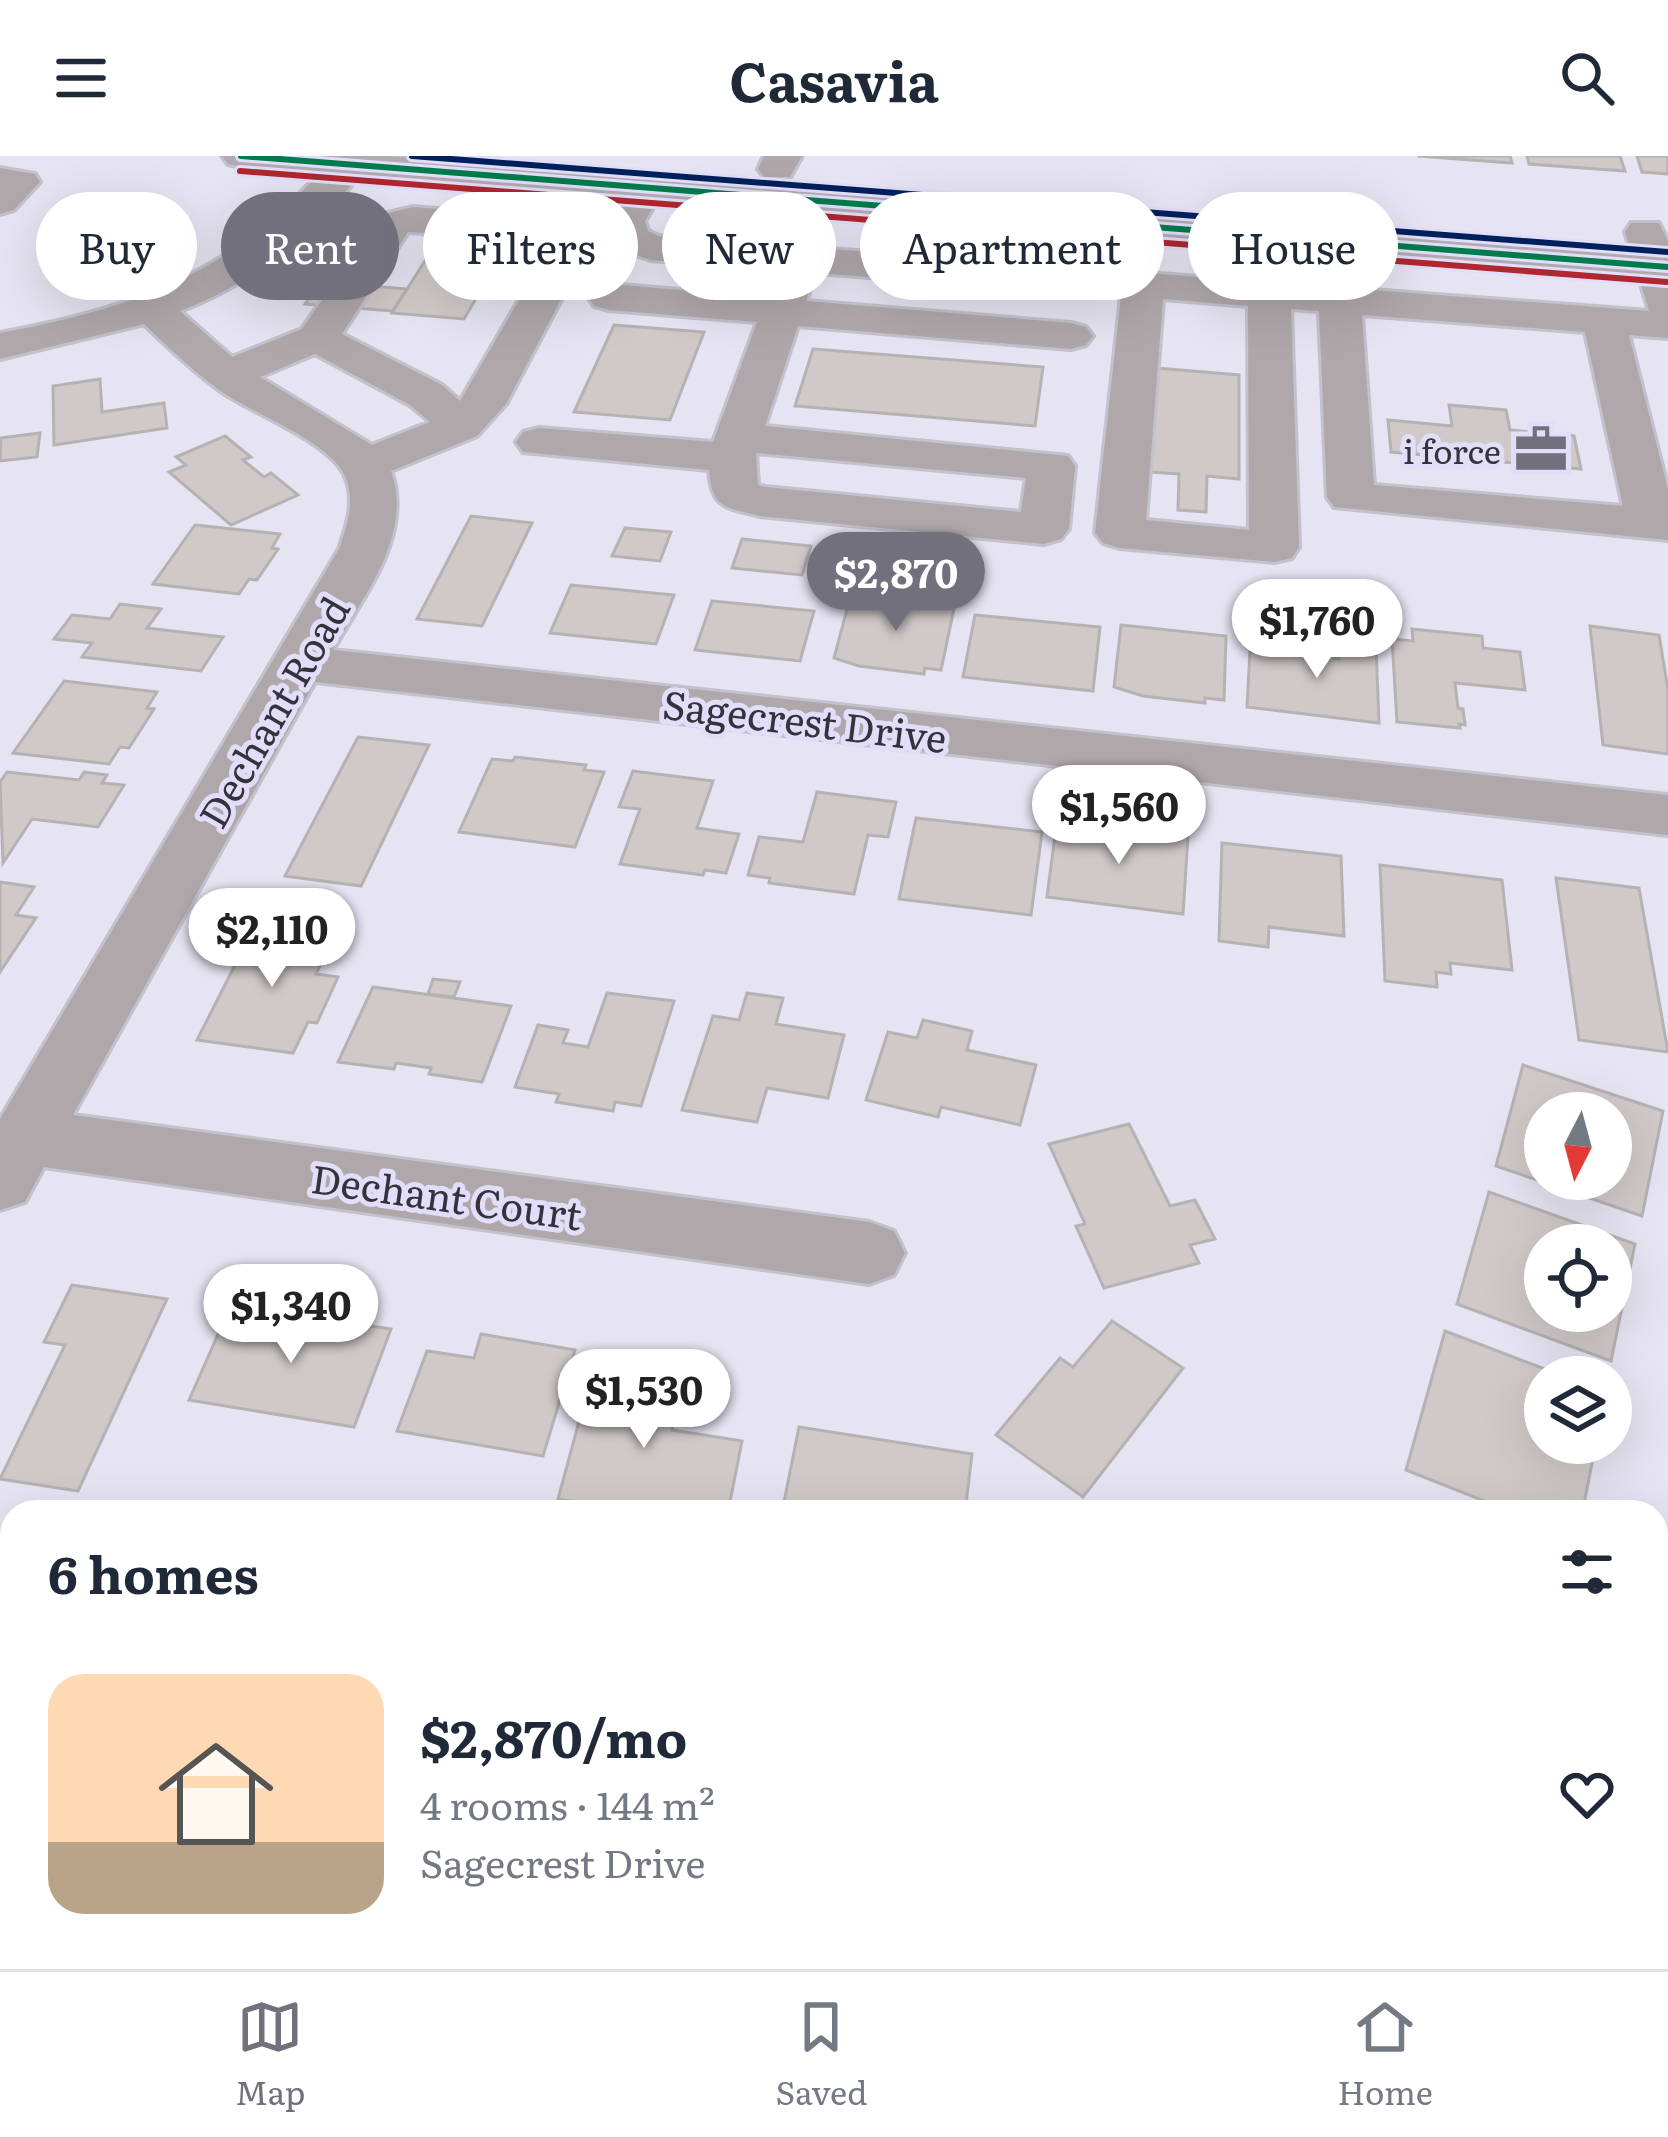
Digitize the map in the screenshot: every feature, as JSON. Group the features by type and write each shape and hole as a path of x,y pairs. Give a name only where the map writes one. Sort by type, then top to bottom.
{"main road":[{"path":"241,156 350,161 644,190 1659,250"},
{"path":"608,156 780,163 1659,250"}],"street":[{"path":"0,346 151,307 236,269 278,240 350,161"},
{"path":"0,180 22,182 0,202"},
{"path":"638,200 644,190"},
{"path":"228,374 317,338 394,223 423,220"},
{"path":"1659,250 1668,308"},
{"path":"638,299 1071,337"},
{"path":"151,307 228,374 268,401 332,433 363,465 460,426 483,404 540,300"},
{"path":"539,442 735,448 1051,466 1044,529 760,501 735,493 735,448 787,300"},
{"path":"1142,300 1120,533 1274,547 1269,300"},
{"path":"1604,321 1660,525 1351,497 1340,300 1668,326"},
{"path":"317,338 426,394 460,426"},
{"name":"Dechant Road","path":"13,1159 299,663 377,517 374,489 363,465"},
{"name":"Sagecrest Drive","path":"299,663 1668,815"},
{"name":"Dechant Court","path":"13,1159 869,1253"}],"building":[{"path":"1418,156 1510,156 1512,163"},
{"path":"1527,156 1620,156 1625,171 1529,164"},
{"path":"1637,156 1668,156 1668,174 1642,172"},
{"path":"423,264 423,300 475,300 464,319 392,313"},
{"path":"399,288 407,289 392,311 305,304 308,300 399,300"},
{"path":"614,325 704,332 670,420 574,412"},
{"path":"813,349 1043,367 1035,426 795,406"},
{"path":"1157,368 1239,375 1239,479 1207,476 1206,512 1178,510 1179,474 1150,472"},
{"path":"100,379 102,412 164,403 167,428 54,445 53,386"},
{"path":"1449,405 1506,410 1510,430 1574,436 1581,469 1391,452 1388,420 1452,426"},
{"path":"40,433 37,457 0,461 1,438"},
{"path":"225,436 251,457 243,460 264,477 271,473 298,495 231,525 169,472 186,465 176,457"},
{"path":"471,516 532,523 482,626 417,619"},
{"path":"195,525 280,534 272,548 278,549 257,580 249,579 239,594 153,584"},
{"path":"625,528 671,532 660,561 612,556"},
{"path":"742,539 811,546 802,575 732,568"},
{"path":"571,585 674,595 656,644 550,633"},
{"path":"921,595 951,598 948,608 954,609 941,670 925,668 924,674 834,658 850,598 919,605"},
{"path":"712,601 814,611 800,661 695,650"},
{"path":"120,604 161,609 147,628 223,637 201,671 82,657 92,643 54,639 72,615 110,619"},
{"path":"975,615 1100,627 1093,691 963,677"},
{"path":"1121,625 1226,636 1224,700 1205,698 1205,703 1143,696 1114,687"},
{"path":"1590,626 1659,635 1668,690 1668,754 1603,745"},
{"path":"1412,629 1482,636 1483,648 1520,652 1525,690 1455,683 1465,725 1397,722 1392,639 1413,641"},
{"path":"1294,642 1334,646 1334,659 1339,659 1339,642 1376,646 1379,723 1247,707 1250,650 1294,654"},
{"path":"64,681 157,692 147,708 154,709 129,748 120,747 109,764 13,753"},
{"path":"358,737 429,745 361,886 285,876"},
{"path":"515,757 586,765 584,770 604,772 575,847 459,832 492,759 513,761"},
{"path":"633,771 713,781 697,828 739,834 726,873 705,870 703,875 620,864 640,809 619,807"},
{"path":"7,772 79,780 84,772 107,775 102,783 124,785 98,827 32,819 3,863 0,782"},
{"path":"817,792 896,802 888,837 868,835 854,894 769,883 770,878 748,875 759,837 803,842"},
{"path":"916,818 1042,832 1031,915 899,899"},
{"path":"1057,820 1188,836 1183,914 1047,897"},
{"path":"1222,843 1341,856 1344,936 1269,927 1268,947 1219,941"},
{"path":"1380,865 1502,880 1512,970 1450,963 1451,974 1436,972 1437,987 1385,981"},
{"path":"1556,878 1639,888 1668,1052 1579,1040"},
{"path":"0,882 34,887 16,915 36,918 0,972"},
{"path":"257,924 335,934 316,974 338,977 317,1023 308,1022 293,1053 197,1040 237,961 230,960 240,943 248,943"},
{"path":"433,979 460,982 454,997 428,994"},
{"path":"373,987 511,1006 482,1082 429,1074 431,1068 396,1063 394,1069 338,1062"},
{"path":"607,993 674,1001 641,1106 615,1102 613,1111 556,1102 559,1094 515,1087 538,1025 568,1030 563,1043 588,1047"},
{"path":"747,993 783,998 776,1024 844,1035 828,1098 767,1088 757,1122 682,1110 713,1016 739,1020"},
{"path":"923,1020 972,1031 967,1050 1036,1065 1020,1125 941,1107 938,1117 866,1100 888,1032 917,1038"},
{"path":"1523,1065 1605,1092 1524,1092 1524,1176 1496,1166"},
{"path":"1632,1101 1663,1111 1642,1216 1595,1200 1632,1200"},
{"path":"1129,1124 1170,1206 1195,1200 1215,1239 1190,1245 1199,1263 1104,1288 1076,1226 1085,1224 1049,1144"},
{"path":"1489,1192 1579,1224 1524,1224 1524,1329 1457,1304"},
{"path":"72,1285 167,1299 78,1491 0,1479 65,1345 44,1342"},
{"path":"231,1305 391,1329 354,1427 189,1400"},
{"path":"1112,1321 1183,1368 1083,1497 996,1435 1060,1358 1073,1367"},
{"path":"1445,1331 1524,1361 1524,1464 1592,1464 1585,1500 1482,1500 1406,1470"},
{"path":"1533,1332 1617,1332 1612,1356 1597,1356"},
{"path":"481,1334 575,1350 543,1456 397,1431 427,1351 474,1358"},
{"path":"594,1366 683,1378 672,1430 742,1441 730,1500 558,1499"},
{"path":"799,1427 972,1454 966,1500 784,1500"}],"transit line":[{"path":"241,156 1668,267"},
{"path":"412,156 1668,252"},
{"path":"240,171 1667,282"}],"place":[{"name":"i force","path":"1541,449"}]}
